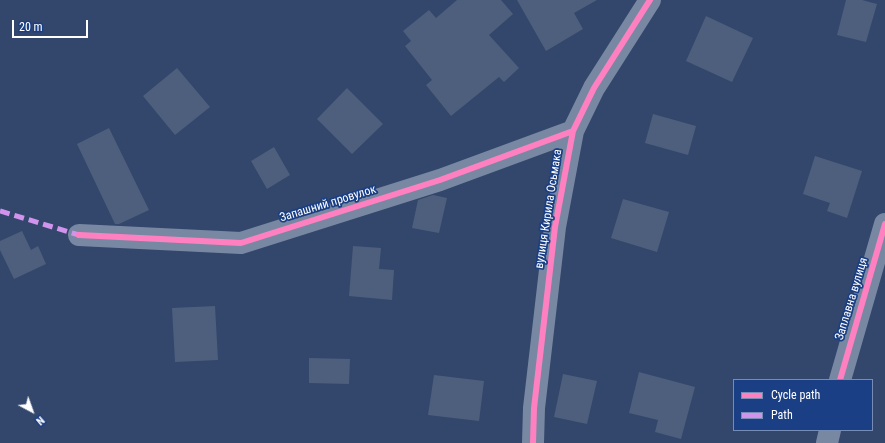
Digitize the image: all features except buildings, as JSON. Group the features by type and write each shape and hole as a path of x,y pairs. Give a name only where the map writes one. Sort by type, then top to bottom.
{"street":[{"name":"вулиця Кирила Осьмака","path":"533,443 534,408 555,227 573,131 594,88 650,0"},
{"name":"Запашний провулок","path":"79,235 241,243 440,180 573,131"},
{"name":"Заплавна вулиця","path":"840,379 885,224"},
{"path":"827,443 830,431"}],"marked path":[{"path":"0,211 79,235"}],"cycle path":[{"path":"533,443 534,408 555,227 573,131 594,88 650,0"},
{"path":"79,235 241,243 440,180 573,131"},
{"path":"840,379 885,224"}]}
